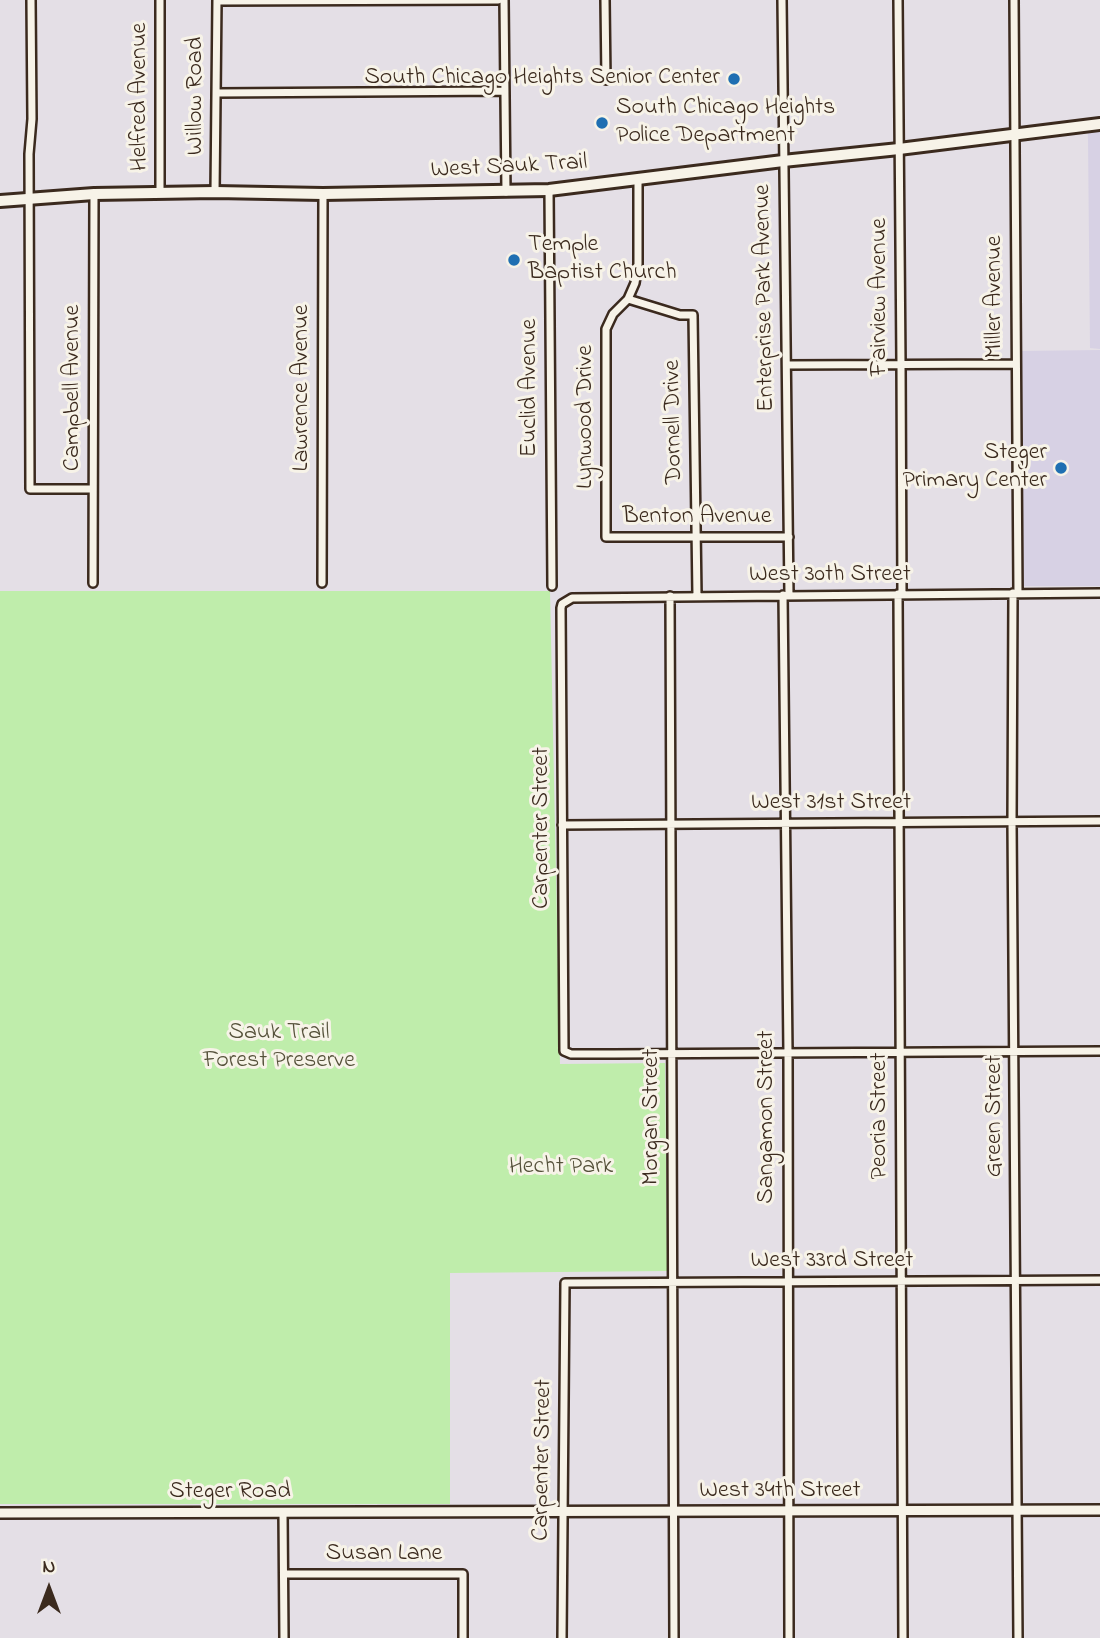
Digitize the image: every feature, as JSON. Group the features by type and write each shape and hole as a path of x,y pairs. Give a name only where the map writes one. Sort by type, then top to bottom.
{"main road":[{"name":"West Sauk Trail","path":"0,201 94,194 549,190 1100,124"}],"street":[{"path":"31,0 30,489 93,489"},
{"name":"Helfred Avenue","path":"160,0 160,193"},
{"path":"217,1 498,0"},
{"path":"504,0 506,192"},
{"path":"606,0 606,80"},
{"name":"Enterprise Park Avenue","path":"782,0 789,537 786,595"},
{"name":"Fairview Avenue","path":"898,0 900,594"},
{"name":"Miller Avenue","path":"1014,0 1015,593"},
{"name":"Willow Road","path":"215,192 217,1"},
{"path":"217,93 505,90"},
{"name":"Lynwood Drive","path":"606,537 606,329 614,314 628,299 635,283 638,264 638,180"},
{"name":"Euclid Avenue","path":"549,190 552,586"},
{"name":"Campbell Avenue","path":"93,583 94,194"},
{"name":"Lawrence Avenue","path":"322,583 323,194"},
{"name":"Dornell Drive","path":"628,299 680,315 693,315 697,596"},
{"path":"787,365 1015,364"},
{"name":"Benton Avenue","path":"606,537 789,537"},
{"name":"Green Street","path":"1015,593 1012,822 1018,1638"},
{"name":"West 30th Street","path":"562,604 572,598 1100,593"},
{"name":"Peoria Street","path":"900,594 898,823 903,1638"},
{"name":"Sangamon Street","path":"786,595 789,1638"},
{"name":"Morgan Street","path":"670,596 674,1638"},
{"name":"Carpenter Street","path":"562,604 564,1051 571,1054 672,1054"},
{"name":"West 31st Street","path":"562,825 1100,821"},
{"path":"672,1054 1100,1051"},
{"name":"West 33rd Street","path":"565,1283 1100,1280"},
{"name":"Carpenter Street","path":"562,1638 565,1283"},
{"name":"West 34th Street","path":"461,1511 1100,1510"},
{"name":"Steger Road","path":"0,1513 461,1511"},
{"path":"283,1513 284,1638"},
{"name":"Susan Lane","path":"284,1574 463,1574 463,1638"}],"shaded area":[{"path":"1100,116 1100,349 1090,348 1087,118"},
{"name":"Steger Primary Center","path":"1100,350 1100,586 1021,586 1021,351"}],"green space":[{"name":"Sauk Trail Forest Preserve","path":"0,591 550,591 560,1064 665,1063 667,1271 450,1273 450,1504 0,1504"}],"place":[{"name":"South Chicago Heights Senior Center","path":"734,79"},
{"name":"South Chicago Heights Police Department","path":"602,123"},
{"name":"Temple Baptist Church","path":"514,260"},
{"name":"Steger Primary Center","path":"1061,468"}],"park label":[{"name":"Hecht Park","path":"561,1168"}]}
